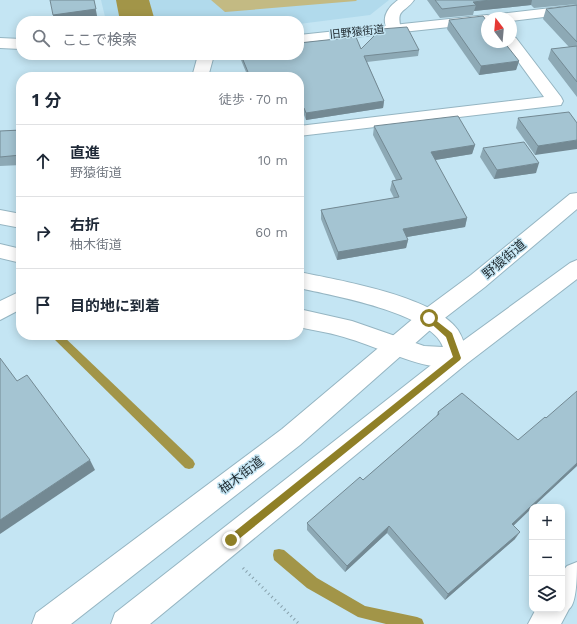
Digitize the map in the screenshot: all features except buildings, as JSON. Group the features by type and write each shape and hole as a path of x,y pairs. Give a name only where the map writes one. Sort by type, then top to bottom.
{"main road":[{"path":"394,29 391,16 394,10 407,0"},
{"path":"517,16 577,9"},
{"name":"旧野猿街道","path":"304,38 481,20"},
{"path":"0,43 16,44"},
{"path":"304,131 555,101 516,48"},
{"path":"201,72 205,60"},
{"name":"野猿街道","path":"429,318 478,280 577,198"},
{"path":"0,217 16,220"},
{"path":"0,251 16,255"},
{"path":"126,624 457,358 577,268"},
{"path":"304,281 367,295 429,318 449,335 457,358"},
{"path":"0,311 16,302"},
{"name":"柚木街道","path":"47,624 290,437 429,318"},
{"path":"304,319 352,330 424,355 457,358"},
{"path":"565,593 577,576"},
{"path":"543,624 552,612"}],"path":[{"path":"242,567 299,624"}],"shaded area":[{"path":"101,0 389,0 370,15 304,23 304,16 105,16"},
{"path":"116,0 149,0 154,16 119,16"},
{"path":"211,0 357,0 225,12"}],"waterway":[{"path":"60,340 189,464"},
{"path":"279,555 312,583 363,612 417,624"}],"route":[{"path":"231,540 457,358 449,335 429,318"}]}
